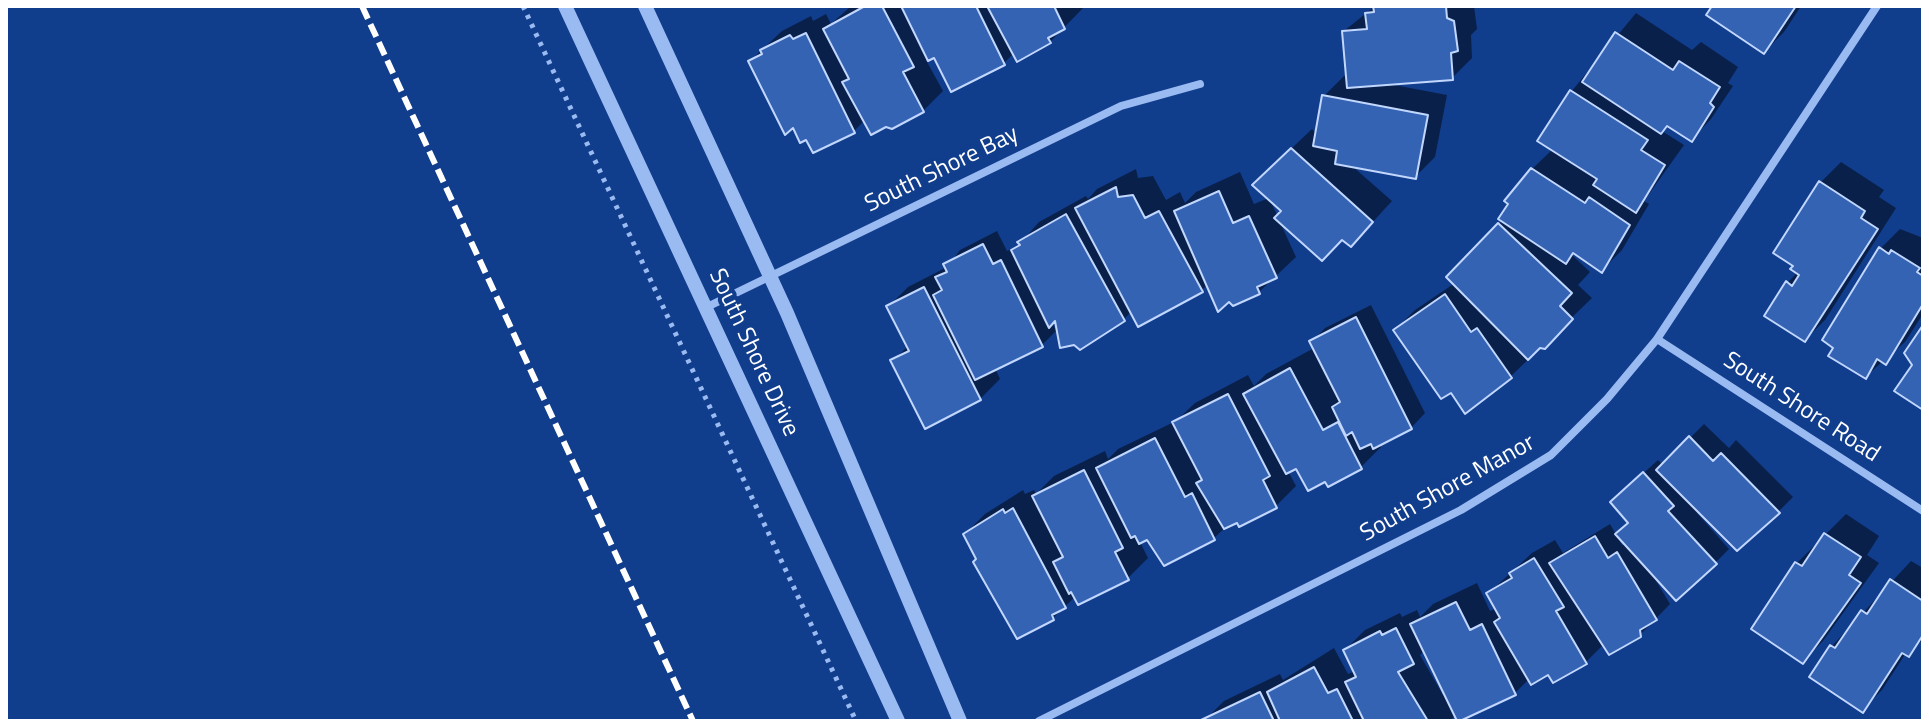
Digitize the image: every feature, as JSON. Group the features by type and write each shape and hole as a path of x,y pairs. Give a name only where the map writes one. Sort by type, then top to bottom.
{"street":[{"name":"South Shore Drive","path":"565,6 898,721"},
{"name":"South Shore Drive","path":"645,6 770,276 960,721"},
{"name":"South Shore Manor","path":"1039,721 1510,483 1551,455 1607,399 1657,339 1877,6"},
{"name":"South Shore Bay","path":"707,307 1121,106 1200,84"},
{"name":"South Shore Road","path":"1657,339 1923,511"}],"path":[{"path":"523,6 856,721"}],"building":[{"path":"865,6 882,6 914,67 903,72 924,112 892,129 886,127 871,135 842,82 849,79 823,29"},
{"path":"901,6 976,6 1005,65 951,92 934,58 928,61"},
{"path":"987,6 1054,6 1065,29 1048,38 1051,43 1017,62"},
{"path":"1373,6 1446,6 1447,18 1454,21 1458,51 1451,53 1453,80 1347,88 1342,31 1367,29 1365,13 1374,12"},
{"path":"1712,6 1796,6 1764,54 1706,15"},
{"path":"1615,32 1673,70 1679,61 1720,87 1710,103 1714,107 1692,142 1667,126 1661,134 1582,82"},
{"path":"806,33 855,133 813,153 806,140 800,143 793,128 785,135 748,61 762,54 760,50 790,35 793,39"},
{"path":"1570,90 1648,140 1641,150 1665,165 1636,213 1593,185 1597,179 1537,141"},
{"path":"1322,95 1428,115 1416,179 1335,164 1337,151 1313,146"},
{"path":"1291,148 1373,222 1351,247 1342,240 1322,261 1274,218 1281,211 1252,185"},
{"path":"1531,168 1585,203 1589,197 1630,225 1602,273 1573,253 1566,264 1498,219 1508,204 1504,201"},
{"path":"1819,181 1865,211 1861,218 1878,229 1805,342 1764,316 1786,281 1792,286 1799,275 1790,269 1793,266 1773,253"},
{"path":"1116,187 1118,197 1133,195 1145,218 1159,211 1203,292 1138,327 1075,208"},
{"path":"1219,191 1233,223 1249,216 1277,278 1257,287 1260,294 1233,306 1229,302 1218,312 1174,211"},
{"path":"1066,214 1125,321 1080,350 1074,345 1060,348 1055,321 1049,328 1011,250 1020,245 1017,242"},
{"path":"1498,223 1572,293 1560,306 1573,319 1545,349 1540,348 1528,360 1446,277"},
{"path":"983,244 993,264 1001,260 1043,347 975,380 933,295 942,290 935,277 947,272 943,264"},
{"path":"1879,247 1889,254 1891,250 1920,268 1917,272 1923,276 1923,304 1886,365 1877,359 1866,379 1828,356 1833,348 1822,340"},
{"path":"924,287 981,400 925,429 890,360 909,351 886,306"},
{"path":"1445,294 1471,332 1477,328 1512,378 1465,414 1451,393 1441,399 1393,330"},
{"path":"1356,317 1412,429 1373,449 1371,444 1360,449 1352,432 1346,436 1332,407 1340,402 1309,341"},
{"path":"1923,325 1923,410 1894,391 1912,365 1904,353"},
{"path":"1290,368 1323,430 1338,422 1362,469 1328,487 1325,482 1308,491 1296,469 1286,474 1243,394"},
{"path":"1228,394 1270,476 1263,480 1277,508 1239,527 1237,523 1224,529 1196,483 1202,480 1172,422"},
{"path":"1689,436 1713,461 1721,453 1780,513 1737,551 1656,470"},
{"path":"1155,438 1185,497 1192,493 1215,540 1164,566 1147,540 1139,544 1135,536 1131,538 1096,468"},
{"path":"1084,470 1123,548 1115,552 1129,580 1078,605 1053,562 1063,557 1032,496"},
{"path":"1643,472 1674,506 1668,511 1717,564 1676,601 1615,534 1628,523 1610,502"},
{"path":"1013,508 1066,608 1052,615 1054,620 1017,639 973,562 976,559 963,534 1003,509 1005,513"},
{"path":"1824,533 1861,557 1849,575 1861,583 1803,664 1751,629 1795,562 1802,566"},
{"path":"1595,536 1608,558 1617,552 1657,620 1640,630 1641,637 1609,655 1549,563"},
{"path":"1534,558 1564,607 1556,611 1587,664 1553,683 1548,675 1531,685 1494,622 1500,618 1486,593 1512,578 1509,573"},
{"path":"1890,579 1923,601 1923,635 1909,657 1902,653 1863,713 1809,677 1830,645 1835,648 1861,610 1867,614"},
{"path":"1456,602 1470,630 1482,624 1516,695 1460,721 1457,721 1410,624"},
{"path":"1396,628 1414,664 1398,672 1428,721 1364,721 1345,682 1356,677 1343,650 1380,631 1382,635"},
{"path":"1314,667 1328,693 1337,689 1353,721 1280,721 1267,692"},
{"path":"1260,692 1274,721 1201,721 1201,720"}],"railway":[{"path":"362,6 693,721"}]}
